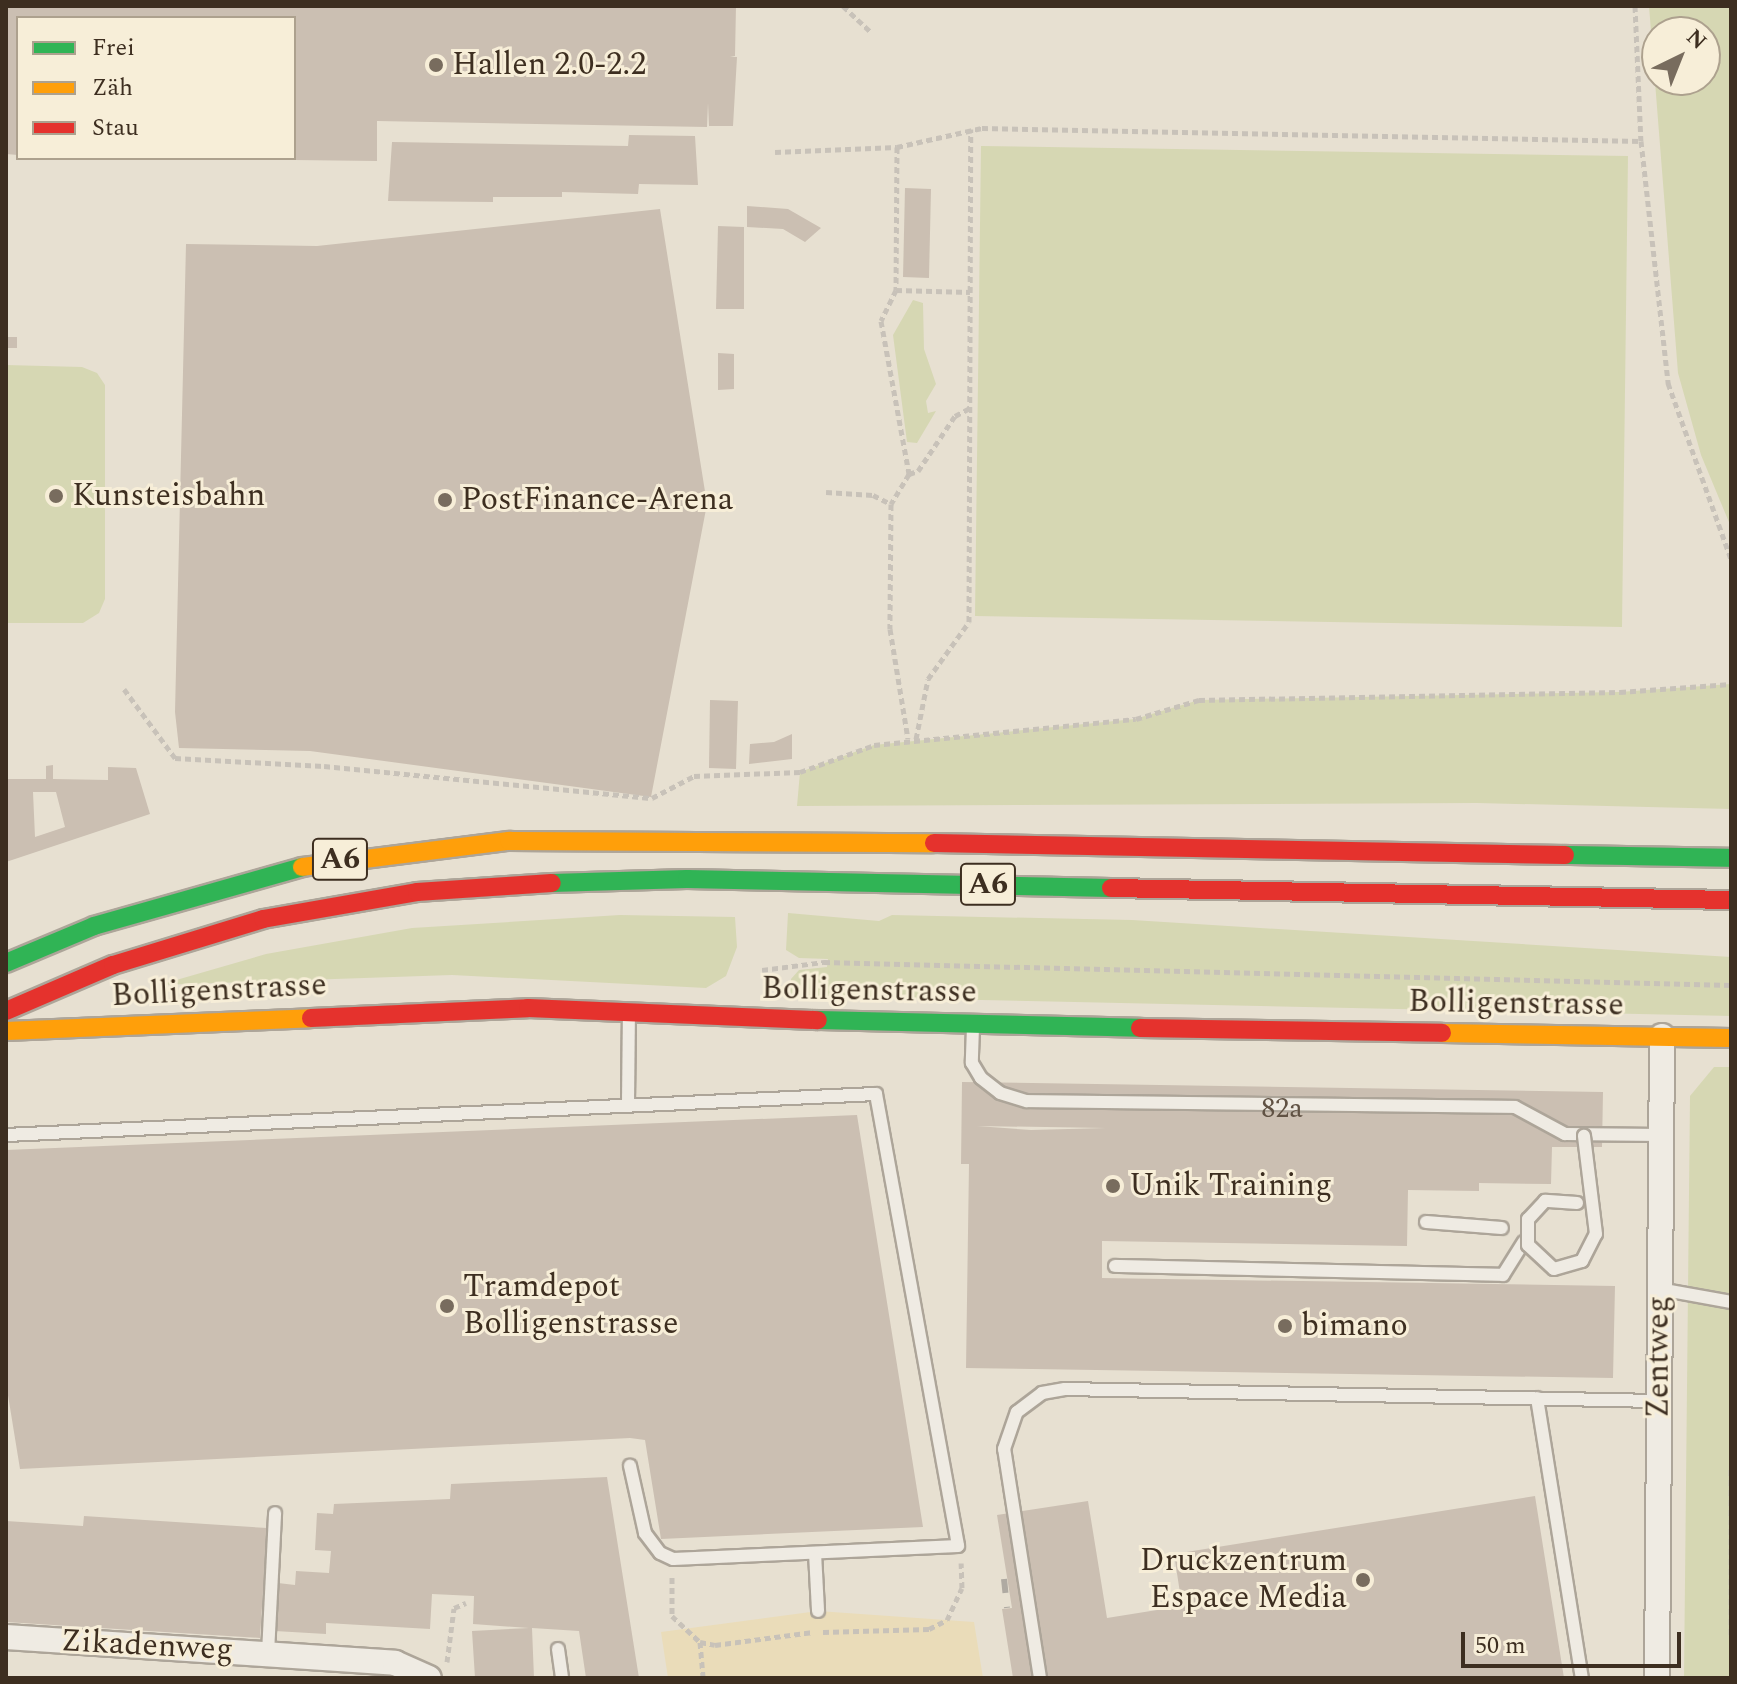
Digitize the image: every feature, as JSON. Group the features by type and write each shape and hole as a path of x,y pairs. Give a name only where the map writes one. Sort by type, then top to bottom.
{"main road":[{"name":"A6","path":"6,963 94,926 249,878 328,861 509,841 690,839 1731,858"},
{"path":"1638,856 1731,844"},
{"name":"A6","path":"6,1011 113,965 263,919 402,894 509,884 702,879 1731,900"},
{"name":"Bolligenstrasse","path":"6,1031 472,1009 973,1023 1731,1038"}],"street":[{"name":"Zentweg","path":"1657,1678 1662,1036"},
{"name":"Zikadenweg","path":"6,1637 400,1664 437,1677"}],"lane":[{"path":"628,1103 629,1011"},
{"path":"973,1023 972,1063 981,1078 1000,1093 1027,1101 1515,1107 1565,1134 1661,1135"},
{"path":"6,1135 628,1103 876,1094 958,1546 673,1559 660,1553 645,1533 630,1466"},
{"path":"1577,1203 1545,1201 1528,1219 1528,1245 1554,1269 1582,1261 1596,1234 1584,1136"},
{"path":"1426,1222 1502,1228"},
{"path":"1115,1266 1503,1275 1524,1242"},
{"path":"1659,1289 1731,1302"},
{"path":"1040,1678 1004,1449 1012,1419 1035,1396 1065,1389 1659,1401"},
{"path":"1537,1398 1582,1678"},
{"path":"268,1653 275,1513"},
{"path":"815,1553 818,1611"},
{"path":"558,1649 562,1678"}],"path":[{"path":"843,6 870,31"},
{"path":"1635,6 1641,141 1668,383 1731,559"},
{"path":"775,152 897,147 971,129 1641,141"},
{"path":"912,739 928,679 969,622 971,129"},
{"path":"897,147 896,290 881,321 909,474"},
{"path":"896,290 970,292"},
{"path":"912,739 890,629 891,504 909,474 918,471 955,416 970,408"},
{"path":"826,492 873,495 891,504"},
{"path":"124,689 175,758 324,766 609,797 652,798 694,776 800,772 854,750 912,739 1121,721 1199,700 1620,692 1731,684"},
{"path":"762,970 824,962 1731,985"},
{"path":"1731,1469 1731,1638"},
{"path":"437,1677 454,1608 466,1603"},
{"path":"700,1642 703,1678"}],"green space":[{"path":"1649,6 1731,6 1731,527 1701,455 1678,373 1656,96 1721,96 1721,16 1650,16"},
{"path":"981,146 1628,156 1622,627 975,616"},
{"path":"913,300 923,303 924,349 936,384 926,401 928,413 936,411 917,443 907,442 893,335"},
{"name":"Kunsteisbahn","path":"6,365 82,367 97,373 105,385 105,599 99,613 83,623 6,623"},
{"path":"1731,684 1731,809 1477,803 797,806 800,772 874,745 1135,719 1199,700 1619,692"},
{"path":"788,913 879,921 892,915 1132,920 1731,957 1731,1016 790,996 791,979 799,970 827,967 828,959 799,958 786,950"},
{"path":"620,915 735,917 737,947 726,976 706,988 452,975 159,985 266,954 412,928"},
{"path":"1714,1067 1731,1067 1731,1678 1684,1678 1690,1096"}],"sand":[{"path":"818,1611 974,1622 983,1678 668,1678 661,1632"}],"building":[{"path":"6,6 736,6 735,56 730,57 737,57 733,126 709,126 708,103 707,127 377,121 377,161 294,160 296,16 16,16 16,155 6,154"},
{"path":"629,135 695,136 698,185 639,184 638,194 562,192 562,197 493,197 493,202 388,201 392,142 628,146"},
{"path":"905,188 931,189 929,278 903,277"},
{"path":"747,206 788,209 821,228 805,242 783,229 747,227"},
{"name":"PostFinance-Arena","path":"660,209 707,504 651,797 310,751 179,748 175,712 186,244 317,246"},
{"path":"718,226 744,227 744,309 716,309"},
{"path":"6,337 17,337 17,348 6,348"},
{"path":"718,353 734,354 734,389 718,390"},
{"path":"710,700 738,701 736,769 709,768"},
{"path":"792,734 792,759 749,764 750,744 774,742"},
{"path":"53,765 53,779 108,780 108,767 136,768 150,814 6,862 6,779 46,779 46,766","holes":["33,792 56,792 65,827 35,837"]},
{"path":"962,1082 1603,1092 1602,1147 1552,1147 1551,1184 1479,1183 1479,1191 1408,1190 1407,1246 1102,1241 1102,1278 1615,1286 1613,1378 966,1368 969,1164 961,1164","holes":["977,1126 1106,1128 1031,1130"]},
{"name":"Tramdepot Bolligenstrasse","path":"857,1115 923,1527 661,1539 645,1440 630,1438 20,1469 6,1383 6,1150"},
{"path":"607,1477 639,1678 586,1678 579,1631 532,1628 534,1678 475,1678 472,1631 529,1628 473,1624 474,1596 432,1594 430,1629 326,1623 326,1634 275,1631 278,1583 295,1585 296,1571 329,1573 331,1551 315,1550 317,1513 333,1514 334,1504 450,1499 451,1484"},
{"name":"Druckzentrum Espace Media","path":"1535,1496 1564,1678 1013,1678 1002,1609 1012,1608 997,1515 1088,1501 1107,1618 1182,1606 1174,1554"},
{"path":"84,1516 267,1528 260,1638 6,1622 6,1521 83,1526"}],"railway":[{"path":"1004,1579 1007,1608"}],"traffic: fast":[{"path":"1565,855 1731,858"},
{"path":"6,963 94,926 302,867"},
{"path":"552,883 687,879 1111,888"},
{"path":"818,1020 1140,1028"}],"traffic: slow":[{"path":"302,867 509,841 934,843"},
{"path":"6,1031 311,1018"},
{"path":"1442,1033 1731,1038"}],"traffic: jam":[{"path":"934,843 1565,855"},
{"path":"6,1011 113,965 263,919 417,892 552,883"},
{"path":"1111,888 1731,900"},
{"path":"311,1018 528,1008 818,1020"},
{"path":"1140,1028 1442,1033"}],"place":[{"name":"Hallen 2.0-2.2","path":"436,65"},
{"name":"Kunsteisbahn","path":"56,496"},
{"name":"PostFinance-Arena","path":"445,500"},
{"name":"Unik Training","path":"1113,1186"},
{"name":"Tramdepot Bolligenstrasse","path":"447,1306"},
{"name":"bimano","path":"1285,1326"},
{"name":"Druckzentrum Espace Media","path":"1363,1580"}]}
